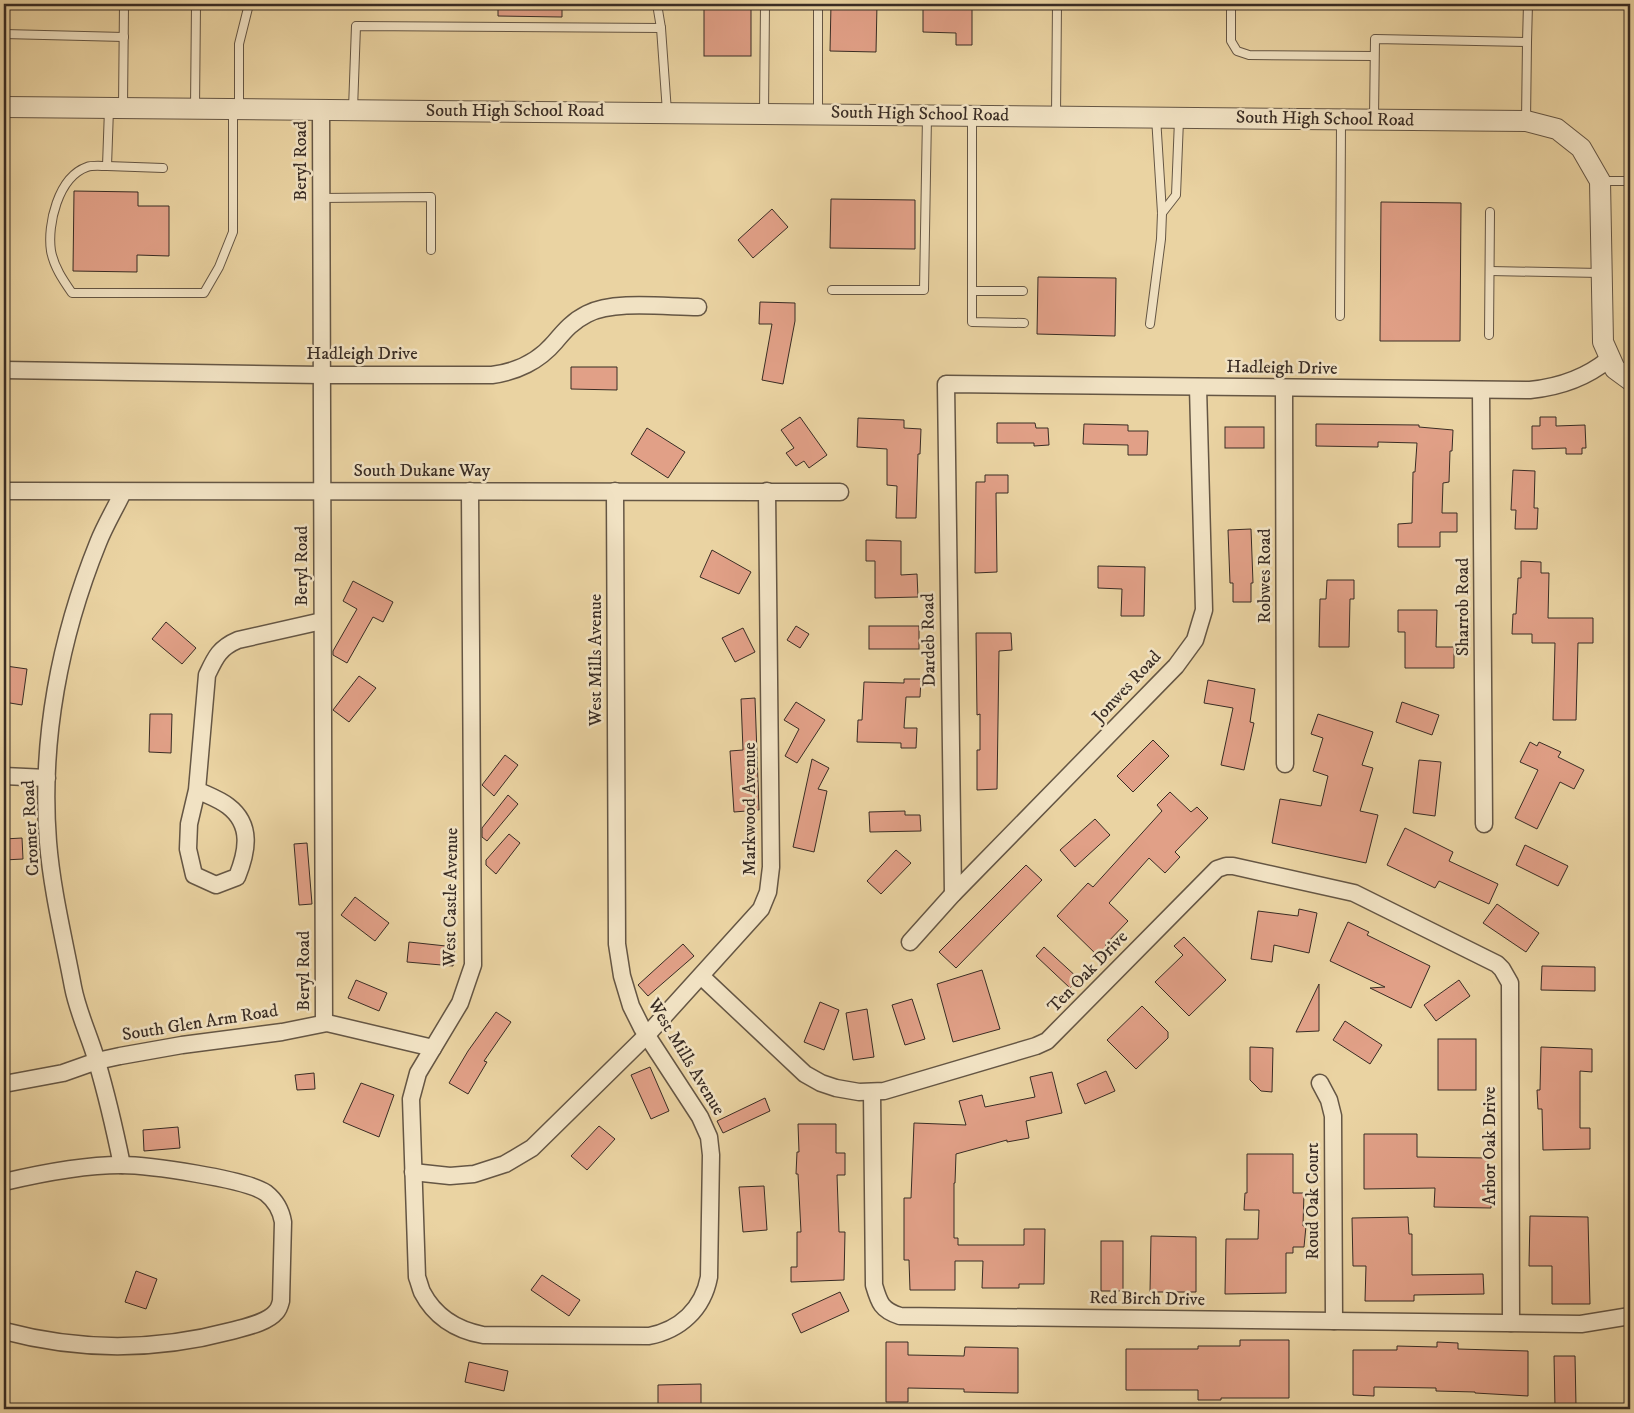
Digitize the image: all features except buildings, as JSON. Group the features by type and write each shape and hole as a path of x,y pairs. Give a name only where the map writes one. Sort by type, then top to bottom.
{"street":[{"name":"South High School Road","path":"4,106 972,114 1526,121 1557,129 1581,148 1600,181 1603,342 1615,369 1630,380"},
{"name":"Beryl Road","path":"321,109 324,1023"},
{"name":"Hadleigh Drive","path":"4,370 322,375 499,374 520,368 540,357 575,320 595,310 617,306 698,307"},
{"name":"Hadleigh Drive","path":"946,384 1530,390 1546,388 1587,375 1609,358"},
{"name":"Dardeb Road","path":"946,384 953,894"},
{"name":"Jonwes Road","path":"910,942 953,894 1169,673 1195,640 1204,610 1198,387"},
{"name":"Robwes Road","path":"1284,388 1285,764"},
{"name":"Sharrob Road","path":"1481,390 1484,824"},
{"name":"South Dukane Way","path":"4,491 840,492"},
{"name":"West Castle Avenue","path":"420,1289 416,1265 411,1099 418,1073 460,1003 473,966 470,491"},
{"name":"West Mills Avenue","path":"420,1289 429,1305 445,1321 458,1328 482,1335 648,1336 672,1329 686,1320 705,1293 709,1277 710,1143 700,1117 647,1035 631,1006 622,976 617,944 615,491"},
{"name":"Markwood Avenue","path":"413,1172 450,1176 474,1174 505,1164 539,1143 647,1035 761,909 771,880 767,491"},
{"name":"Cromer Road","path":"122,1165 97,1061 76,1000 58,914 48,843 47,778 48,747 53,708 68,631 79,593 98,542 123,492"},
{"path":"197,790 228,806 241,819 246,835 245,858 237,877 216,885 194,875 188,850 189,824 197,790 207,675 211,663 218,653 238,640 322,621"},
{"path":"4,776 47,778"},
{"name":"Ten Oak Drive","path":"701,976 804,1074 836,1088 872,1092 899,1087 1036,1046 1047,1041 1214,870 1226,866 1351,892 1497,964 1504,971"},
{"name":"Arbor Oak Drive","path":"1504,971 1510,983 1511,1323"},
{"name":"South Glen Arm Road","path":"4,1084 63,1073 97,1061 182,1045 282,1032 324,1023 433,1048"},
{"name":"Roud Oak Court","path":"1320,1083 1329,1100 1333,1116 1334,1321"},
{"name":"Red Birch Drive","path":"872,1092 874,1285 880,1303 892,1314 904,1317 1586,1324 1618,1316 1630,1316"},
{"path":"4,1182 66,1170 122,1165 201,1175 265,1192 276,1203 281,1212 283,1222 281,1301 273,1315 259,1322 221,1333 150,1345 72,1344 4,1331"}],"lane":[{"path":"107,166 124,37 124,4"},
{"path":"195,108 196,4"},
{"path":"163,168 88,166 70,178 56,202 50,228 52,252 59,275 72,293 204,293 220,266 233,232 239,44 249,4"},
{"path":"657,4 661,28 667,112"},
{"path":"764,113 766,4"},
{"path":"818,4 818,113"},
{"path":"1056,115 1057,4"},
{"path":"1231,4 1231,41 1237,51 1249,55 1374,56"},
{"path":"1526,121 1528,4"},
{"path":"352,109 356,26 661,28"},
{"path":"4,34 124,37"},
{"path":"1374,119 1375,39 1527,42"},
{"path":"832,290 924,290 927,114"},
{"path":"972,114 972,322 1024,323"},
{"path":"1150,324 1161,239 1162,213 1156,116"},
{"path":"1162,213 1176,195 1179,117"},
{"path":"1340,316 1341,119"},
{"path":"1600,181 1630,180"},
{"path":"321,198 431,197 431,250"},
{"path":"1489,335 1490,212"},
{"path":"1490,271 1602,273"},
{"path":"972,291 1023,291"}]}
